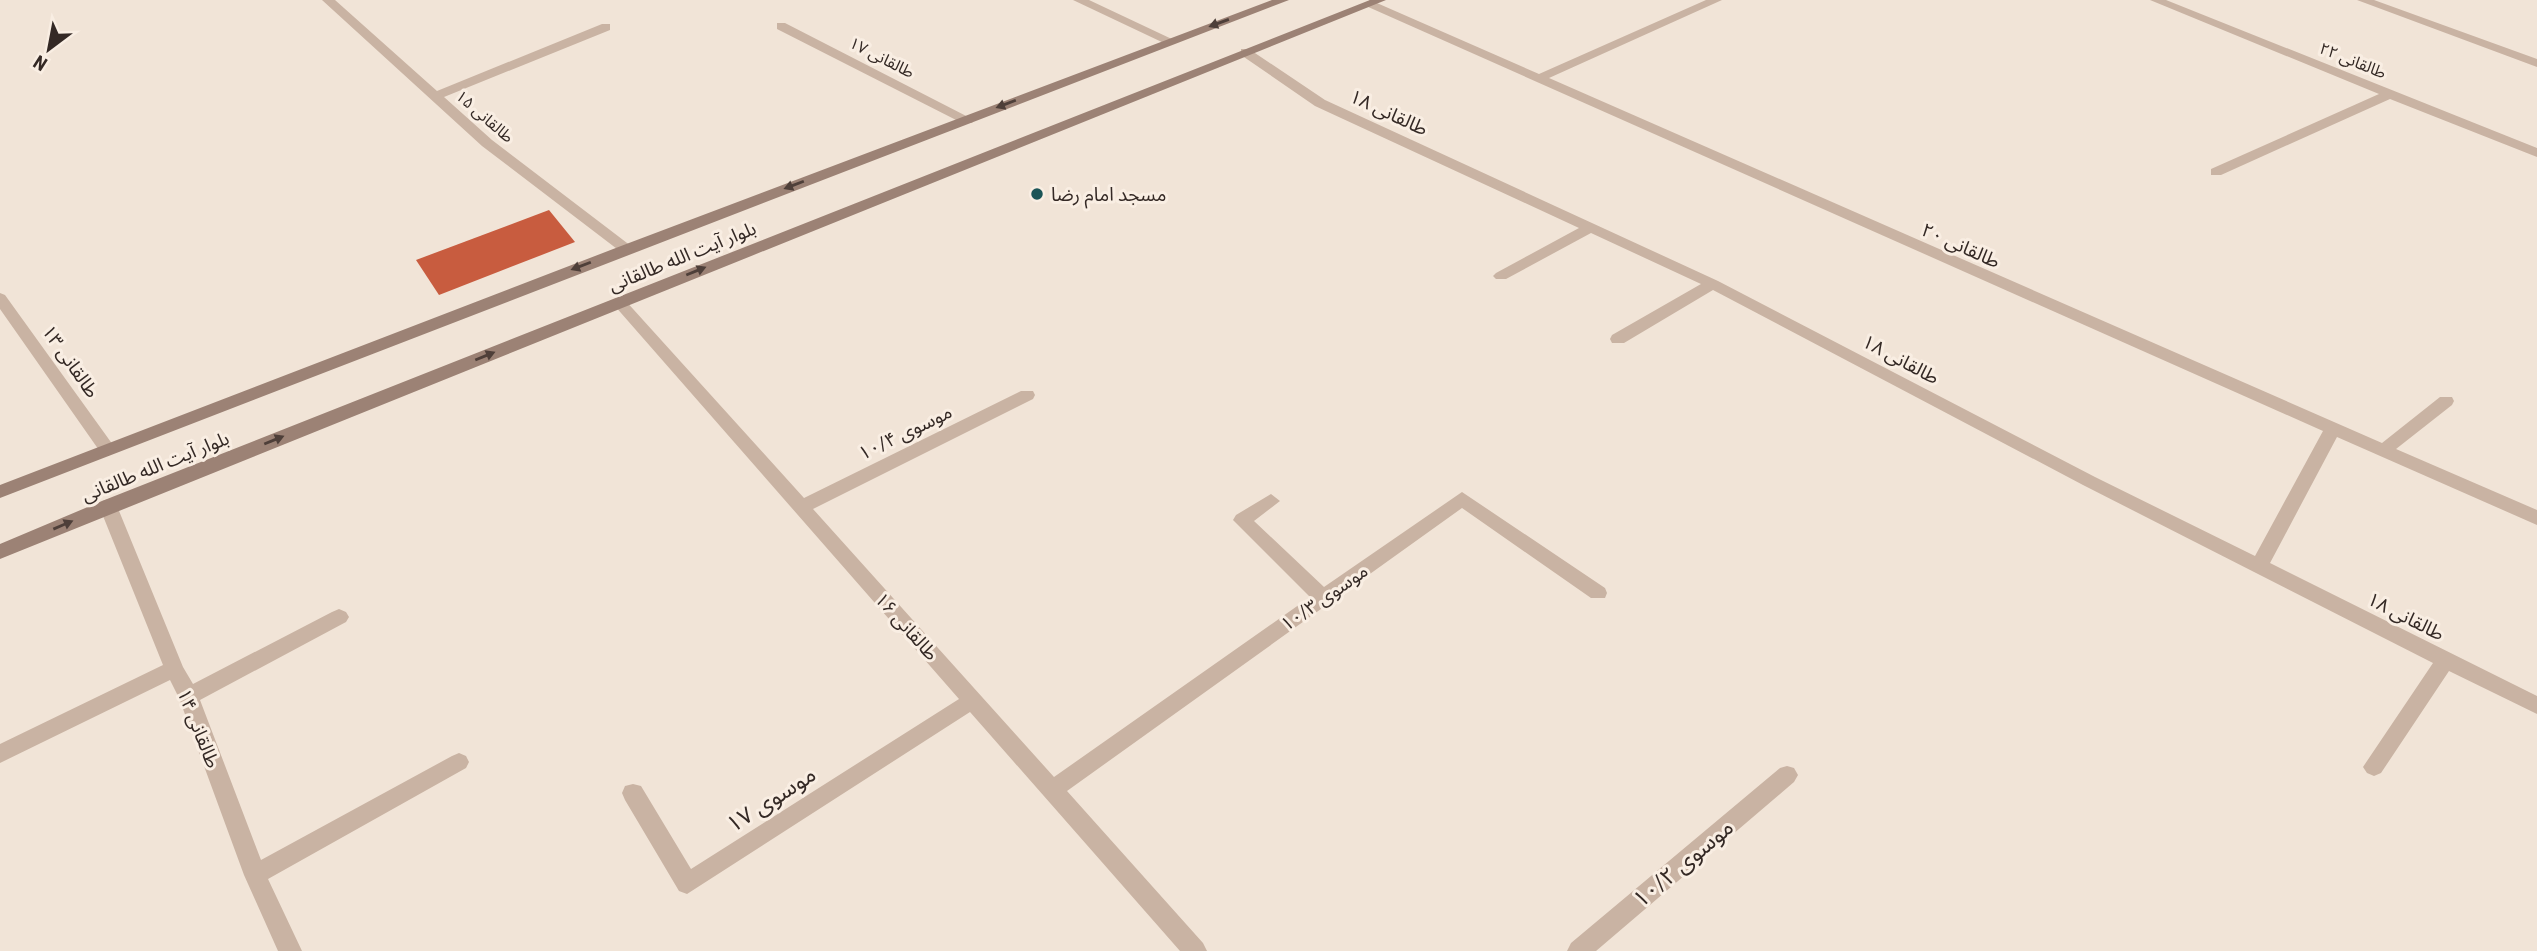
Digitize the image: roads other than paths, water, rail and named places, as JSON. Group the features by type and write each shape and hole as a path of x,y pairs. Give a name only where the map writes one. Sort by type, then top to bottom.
{"main road":[{"name":"بلوار آیت الله طالقانی","path":"0,492 626,249 1283,0"},
{"name":"بلوار آیت الله طالقانی","path":"0,552 108,506 1375,2"}],"street":[{"name":"طالقانی ۱۵","path":"329,0 487,143 626,249"},
{"path":"1079,0 1170,41"},
{"path":"1537,79 1716,0"},
{"name":"طالقانی ۲۲","path":"2156,0 2537,153"},
{"path":"2363,0 2537,63"},
{"name":"طالقانی ۲۰","path":"1375,2 1537,79 2537,518"},
{"name":"طالقانی ۱۷","path":"781,26 967,120"},
{"path":"436,96 606,27"},
{"name":"طالقانی ۱۸","path":"1245,52 1320,103 1713,284 2259,566 2537,706"},
{"path":"2216,172 2390,94"},
{"path":"1501,276 1590,228"},
{"path":"1618,339 1713,284"},
{"name":"طالقانی ۱۳","path":"0,298 107,449"},
{"name":"طالقانی ۱۶","path":"619,302 1195,951"},
{"name":"موسوی ۱۰/۴","path":"801,507 1027,395"},
{"path":"2385,449 2446,401"},
{"path":"2259,566 2332,430"},
{"name":"موسوی ۱۰/۳","path":"1052,790 1462,499 1598,593"},
{"path":"1271,501 1242,520 1323,598"},
{"name":"طالقانی ۱۴","path":"108,506 174,669 189,696 255,876 290,951"},
{"path":"189,696 339,617"},
{"path":"2374,767 2446,660"},
{"path":"0,754 174,669"},
{"name":"موسوی ۱۷","path":"633,793 687,884 972,700"},
{"path":"255,876 458,761"},
{"name":"موسوی ۱۰/۲","path":"1579,951 1787,775"}],"place":[{"name":"مسجد امام رضا","path":"1037,194"}]}
